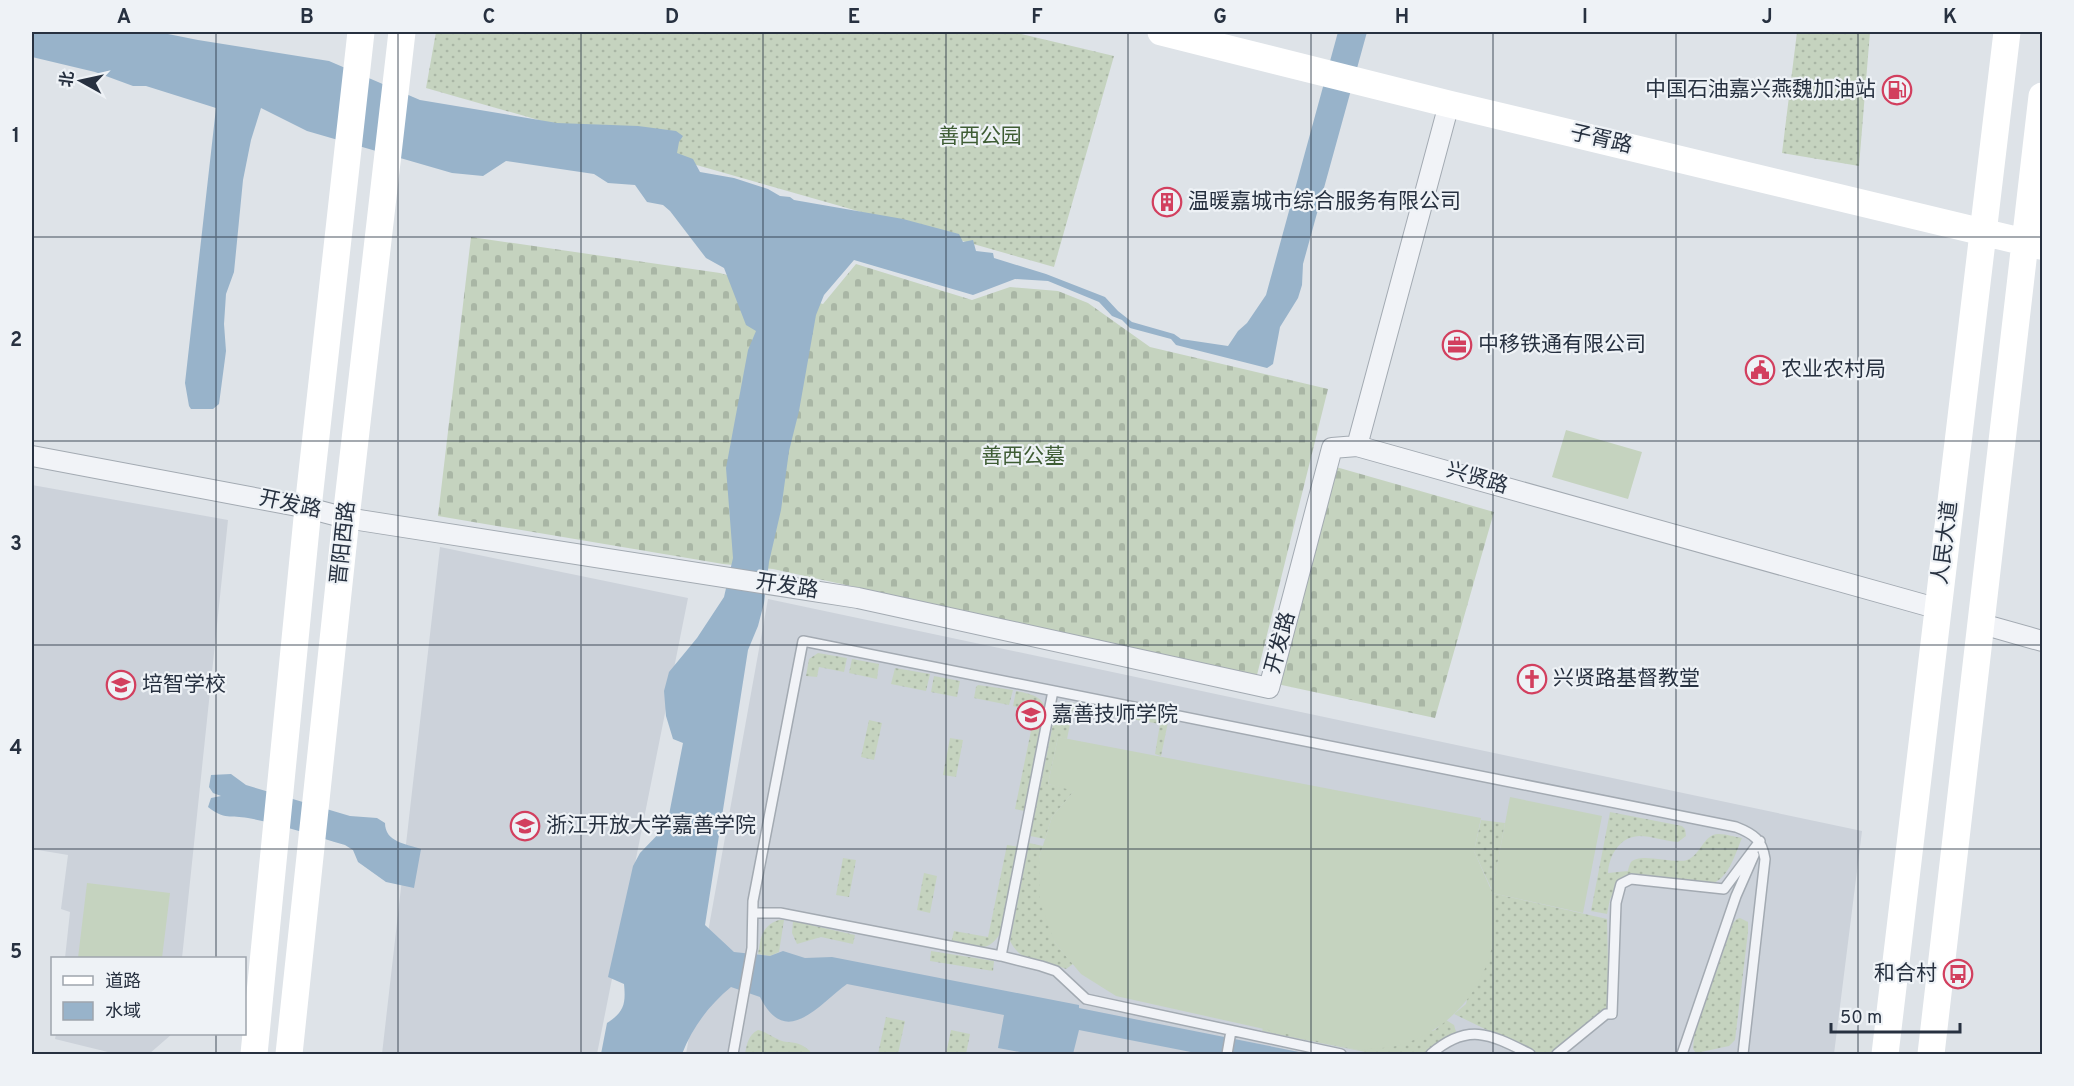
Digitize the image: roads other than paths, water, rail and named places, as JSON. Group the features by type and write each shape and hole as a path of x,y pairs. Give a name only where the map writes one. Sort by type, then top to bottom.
{"main road":[{"name":"晋阳西路","path":"289,1054 346,518 402,32"},
{"name":"子胥路","path":"1161,32 1449,104 2034,244"},
{"name":"人民大道","path":"1885,1054 2007,32"},
{"name":"晋阳西路","path":"254,1054 308,507 360,40"},
{"path":"1931,1054 1982,624 2034,244 2043,96"}],"street":[{"path":"1357,446 1449,104"},
{"name":"开发路","path":"32,456 308,507 346,518 858,598 1269,688 1332,448 1357,446"},
{"name":"兴贤路","path":"1357,446 1939,609"},
{"path":"1982,624 2043,641"}],"lane":[{"path":"733,1054 752,948 755,890 803,641 1748,831 1760,841 1765,859 1742,1054"},
{"path":"1001,956 1053,691"},
{"path":"1557,1054 1606,1014 1612,1014 1616,903 1622,884 1631,879 1724,889 1760,841"},
{"path":"1682,1054 1736,896 1760,841"},
{"path":"753,913 780,913 1001,956 1056,971 1086,999 1341,1054"},
{"path":"1227,1054 1231,1031"},
{"path":"1431,1054 1451,1038 1480,1033 1530,1054"}],"water":[{"path":"32,32 158,32 329,61 420,100 557,123 638,126 676,131 683,136 677,153 693,159 700,172 734,178 794,200 903,219 959,234 963,242 973,240 976,251 993,253 994,258 1046,274 1105,297 1132,322 1174,334 1181,339 1228,346 1266,295 1338,32 1367,32 1303,264 1302,285 1298,298 1280,327 1273,364 1267,368 1176,345 1171,339 1130,328 1122,320 1112,316 1099,302 1048,281 1015,279 973,295 854,260 824,295 816,315 799,411 789,451 764,603 748,650 705,925 734,952 770,956 783,951 805,958 832,957 1079,1005 1079,1008 1309,1054 1201,1054 1079,1030 1073,1054 1031,1054 998,1048 1004,1015 847,984 814,1011 803,1018 792,1021 781,1020 770,1012 760,997 731,987 715,1001 702,1018 682,1054 601,1054 607,1023 623,1007 625,997 624,984 608,977 633,866 640,853 667,825 683,743 673,739 666,716 664,691 669,672 697,638 724,597 733,558 726,468 748,350 756,331 746,325 724,268 706,258 670,211 663,205 647,202 635,185 608,183 594,174 506,161 483,176 452,173 307,131 261,108 251,140 243,180 234,272 226,294 224,324 226,351 219,404 213,409 191,409 185,383 216,108 146,86 133,86 95,72 32,57"},
{"path":"231,774 246,785 350,816 377,818 385,823 392,838 421,849 414,888 386,882 358,862 353,850 345,845 273,823 223,815 214,811 208,807 211,798 221,796 213,793 209,787 211,775"}],"place":[{"name":"中国石油嘉兴燕魏加油站","path":"1897,90"},
{"name":"温暖嘉城市综合服务有限公司","path":"1167,202"},
{"name":"中移铁通有限公司","path":"1457,345"},
{"name":"农业农村局","path":"1760,370"},
{"name":"兴贤路基督教堂","path":"1532,679"},
{"name":"培智学校","path":"121,685"},
{"name":"嘉善技师学院","path":"1031,715"},
{"name":"浙江开放大学嘉善学院","path":"525,826"},
{"name":"和合村","path":"1958,974"}],"park label":[{"name":"善西公园","path":"980,137"},
{"name":"善西公墓","path":"1023,457"}]}
